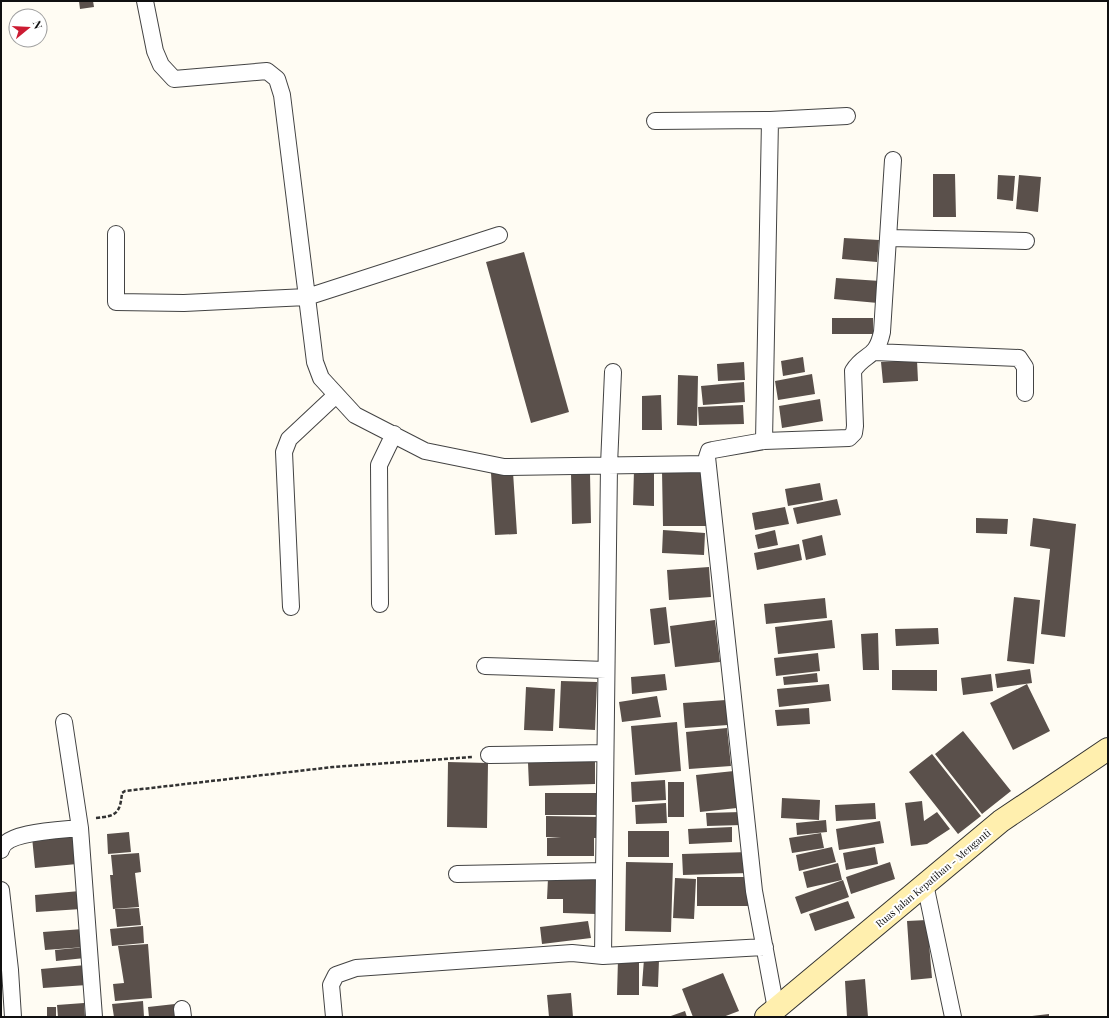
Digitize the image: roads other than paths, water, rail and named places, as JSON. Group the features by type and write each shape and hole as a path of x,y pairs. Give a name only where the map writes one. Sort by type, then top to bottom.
{"main road":[{"name":"Ruas Jalan Kepatihan - Menganti","path":"771,1013 1001,821 1108,749"}],"street":[{"path":"145,1 155,51 161,65 174,79 267,71 277,79 282,95 316,362 321,378 355,415 425,451 504,467 707,464"},
{"path":"655,121 770,120 847,116"},
{"path":"764,441 770,120"},
{"path":"771,1013 765,947 754,891 707,464 709,451 713,450 764,441 849,438 854,433 853,371 857,364 874,352 879,345 882,332 893,160"},
{"path":"116,234 116,302 184,303 307,297 499,235"},
{"path":"888,238 1026,241"},
{"path":"874,352 1019,358 1025,367 1025,393"},
{"path":"604,956 609,465 613,372"},
{"path":"291,607 284,452 289,439 336,395"},
{"path":"380,604 379,465 394,434"},
{"path":"485,666 606,670"},
{"path":"64,722 80,824 94,1017"},
{"path":"490,755 605,753"},
{"path":"1,850 8,840 17,837 80,824"},
{"path":"457,874 604,870"},
{"path":"925,884 953,1017"},
{"path":"1,890 10,970 13,1017"},
{"path":"334,1017 331,985 336,975 356,968 572,953 604,956 765,947"}]}
